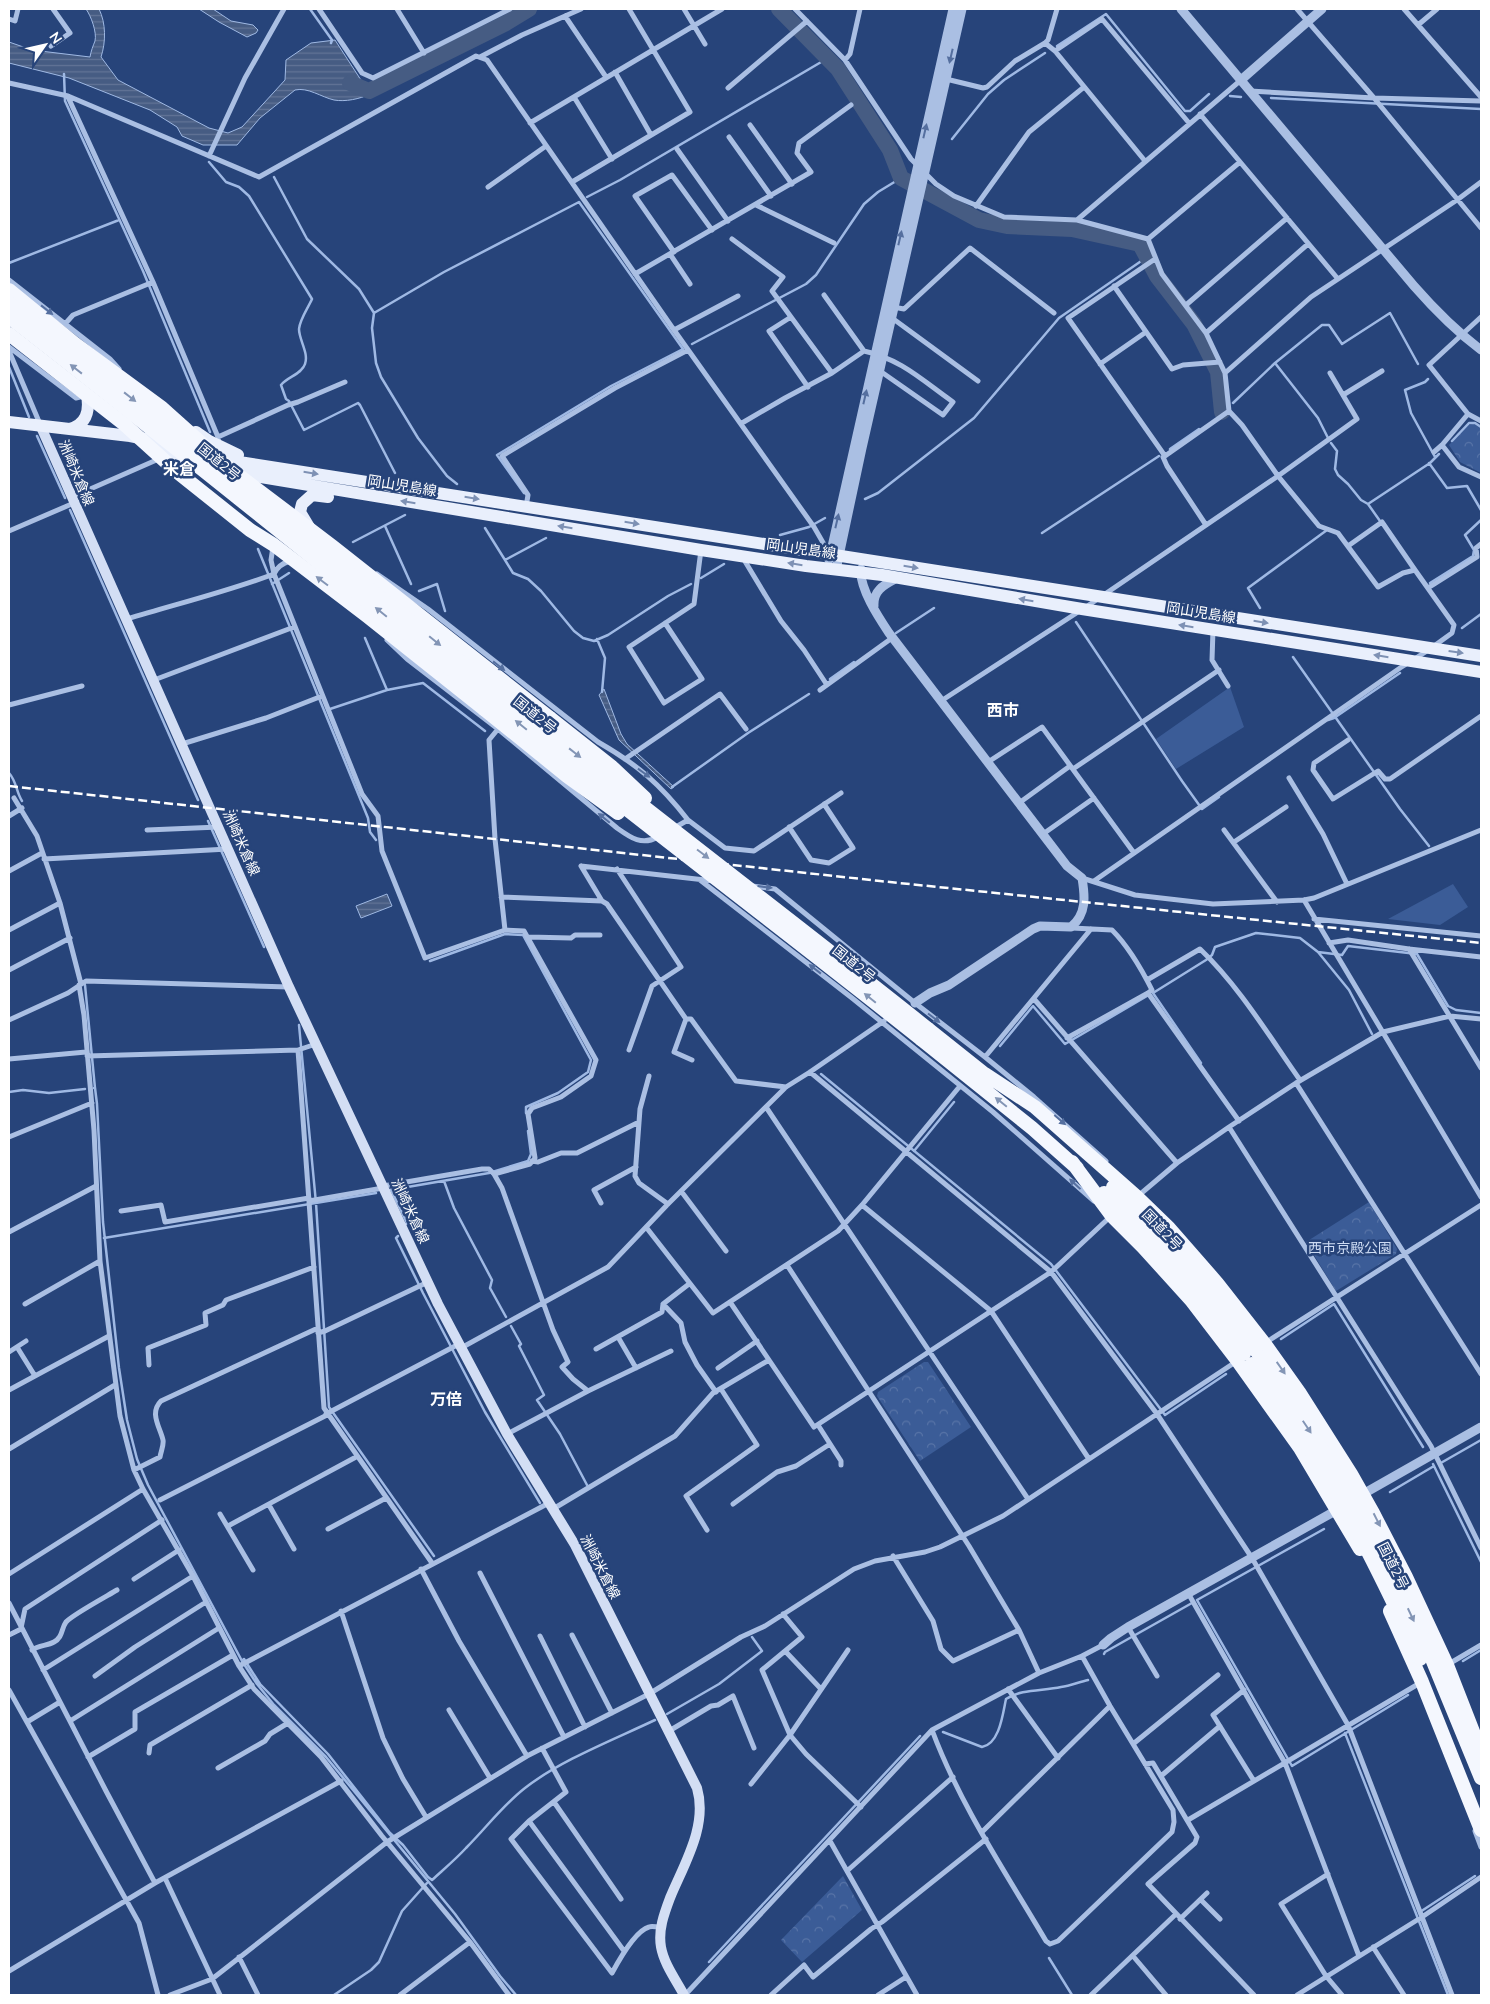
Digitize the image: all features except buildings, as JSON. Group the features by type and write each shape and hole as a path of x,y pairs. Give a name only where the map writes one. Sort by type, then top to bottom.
{"highway":[{"path":"9,290 76,344 132,384 188,430 216,446 233,468 313,533 612,767 660,812 684,840"},
{"name":"国道2号","path":"9,303 333,558 684,840 809,935 1072,1162 1259,1355"},
{"name":"国道2号","path":"9,317 135,415 654,831 801,943 925,1034 985,1074 1074,1150 1159,1233 1209,1289 1259,1355 1307,1446 1331,1485 1425,1657 1481,1778"},
{"path":"9,334 139,437 160,450 250,530 296,561 367,616 567,776 615,811 654,831"},
{"path":"160,450 174,432 162,408"},
{"path":"233,468 224,482 226,498 274,545"},
{"path":"985,1074 1035,1106 1138,1197 1169,1228 1217,1283 1259,1355 1299,1392 1363,1494 1406,1577 1447,1665 1481,1752"},
{"path":"1072,1162 1112,1216 1191,1300 1300,1448 1337,1510 1383,1594 1422,1682 1481,1830"},
{"name":"国道2号","path":"1425,1657 1481,1807"}],"main road":[{"path":"70,429 84,422 89,405 87,395"},
{"name":"岡山児島線","path":"9,422 139,437 160,450 216,446 263,465 1481,656"},
{"name":"洲崎米倉線","path":"41,427 182,744 214,827 383,1187 422,1285 507,1434 575,1545 697,1788 700,1814 694,1839 664,1915 661,1928 661,1946 665,1960 685,1995"},
{"name":"岡山児島線","path":"122,435 160,450 233,468 357,494 701,550 897,578 1481,672"},
{"name":"岡山児島線","path":"233,468 263,465"},
{"path":"313,533 300,512 306,498 312,495 334,498 357,494"}],"street":[{"path":"9,19 15,21 18,9"},
{"path":"51,46 70,33 53,9"},
{"path":"209,156 245,78 284,9"},
{"path":"319,9 362,73 372,78 510,9"},
{"path":"397,9 424,53"},
{"path":"480,57 522,35 581,9"},
{"path":"572,182 690,112 629,9"},
{"path":"684,9 705,44"},
{"path":"530,123 722,9"},
{"path":"795,9 805,23 845,60 917,165 936,184 948,192 1004,217 1077,220 1148,239"},
{"path":"845,60 850,54 860,9"},
{"path":"835,555 880,371 879,354 892,318 890,306 910,194 953,9"},
{"path":"832,569 890,306 920,199 962,9"},
{"path":"946,78 983,88 987,87 1015,61 1048,40 1057,9"},
{"path":"1181,9 1437,313 1481,350"},
{"path":"1297,9 1381,106 1481,228"},
{"path":"1077,220 1322,9"},
{"path":"1404,9 1481,99"},
{"path":"1418,25 1437,9"},
{"path":"566,16 606,77"},
{"path":"1054,51 1102,19 1189,124"},
{"path":"728,88 805,23"},
{"path":"1045,43 1054,51 1145,161"},
{"path":"9,83 66,96 259,177 476,56 487,60 688,350 835,555"},
{"path":"615,72 651,135"},
{"path":"976,206 1029,132 1084,87"},
{"path":"1250,91 1375,99 1481,99"},
{"path":"66,96 150,283 216,446 291,404 345,382"},
{"path":"574,97 612,158"},
{"path":"636,274 811,172 797,153 800,143 851,105"},
{"path":"1200,114 1338,279"},
{"path":"750,125 792,184"},
{"path":"729,137 771,196"},
{"path":"488,187 546,146"},
{"path":"677,149 728,221"},
{"path":"1148,239 1240,162"},
{"path":"690,284 635,196 672,175 712,230"},
{"path":"1225,373 1311,297 1458,200 1481,182"},
{"path":"756,205 834,243"},
{"path":"1186,305 1286,218"},
{"path":"732,239 783,277 772,291 832,373"},
{"path":"1148,239 1152,261 1206,333 1215,362 1225,373 1229,411 1242,425 1278,476 1319,526 1338,533 1378,587 1403,573 1415,570"},
{"path":"1206,333 1308,244"},
{"path":"890,306 904,309 970,248 1054,312"},
{"path":"1152,261 1068,318 1165,456 1163,457 1167,466 1206,525"},
{"path":"9,280 110,359 132,384"},
{"path":"65,324 73,314 150,283"},
{"path":"1114,286 1172,369 1183,365 1215,362"},
{"path":"824,295 864,351 879,354 896,361 953,402 943,416 880,371"},
{"path":"674,330 738,296"},
{"path":"792,317 769,330 808,387"},
{"path":"1481,317 1429,365 1468,414 1481,421"},
{"path":"892,318 978,381"},
{"path":"1100,364 1146,332"},
{"path":"9,349 76,398 87,395"},
{"path":"9,349 41,427"},
{"path":"526,507 528,495 502,456 560,419 688,350"},
{"path":"742,423 832,373 864,351"},
{"path":"1343,395 1382,371"},
{"path":"940,701 1102,597 1278,476 1357,419 1330,373"},
{"path":"1165,456 1229,411"},
{"path":"1434,452 1468,414"},
{"path":"1442,445 1458,466 1481,477"},
{"path":"9,531 73,500 160,450"},
{"path":"1094,881 1452,633 1454,625 1382,522 1348,546"},
{"path":"1428,588 1477,557 1476,548 1481,544"},
{"path":"121,1212 161,1205 165,1222 311,1201 482,1169 492,1172 530,1164 535,1158 528,1114 532,1108 561,1097 591,1076 595,1065 596,1060 524,931 505,930 425,958 382,850 378,816 362,794 291,628 273,578 271,560 274,545"},
{"path":"332,546 428,609 560,714 653,779 688,820 726,848 754,851 841,793"},
{"path":"665,623 702,679 664,703 629,648 665,623 694,604 701,550"},
{"path":"741,556 781,621 804,650 827,685"},
{"path":"862,559 860,573 865,588 875,610 892,638 1067,866 1082,878 1126,893 1213,904 1304,900 1481,830"},
{"path":"273,578 276,570 285,563 296,561"},
{"path":"126,619 273,578"},
{"path":"875,610 874,596 876,592 882,586 897,578"},
{"path":"367,616 375,629 407,659 498,729 634,840 649,842 688,820"},
{"path":"154,680 291,628"},
{"path":"1214,630 1212,660 1228,686"},
{"path":"820,690 892,638"},
{"path":"1019,803 1219,670"},
{"path":"9,706 82,686"},
{"path":"625,759 720,694 746,730"},
{"path":"182,744 266,718 320,697"},
{"path":"528,755 560,714"},
{"path":"1348,740 1314,763 1313,770 1333,799 1375,773 1378,772 1385,779 1390,779 1481,716"},
{"path":"988,762 1042,727 1134,853"},
{"path":"498,729 489,740 495,839 505,930"},
{"path":"1289,778 1323,834 1347,884"},
{"path":"14,798 22,808 36,836 60,903 80,984 89,1055 100,1261 115,1386 120,1416 138,1468 143,1489 179,1550 233,1655 252,1686 322,1757 390,1840 510,1995"},
{"path":"1043,834 1094,798"},
{"path":"790,827 811,860 829,863 853,848 824,804"},
{"path":"1234,842 1286,807"},
{"path":"9,816 22,808"},
{"path":"147,830 214,827"},
{"path":"1224,830 1277,902"},
{"path":"9,871 43,856 224,849"},
{"path":"786,1087 736,1081 691,1020 686,1019 580,866 775,889 915,1003 985,1057 1099,1154 1138,1197 1177,1163 1229,1127 1298,1081 1383,1032 1450,1016 1481,1018"},
{"path":"617,869 681,966 652,986 629,1050"},
{"path":"1071,928 1082,913 1085,897 1082,878"},
{"path":"699,880 882,1022 1041,1153 1112,1216 1053,1270 814,1427 730,1302"},
{"path":"501,897 602,900"},
{"path":"1304,900 1481,1197"},
{"path":"9,930 60,903"},
{"path":"1314,919 1481,936"},
{"path":"160,1500 544,1302 608,1267 668,1204 786,1087 882,1022 930,993 949,985 1033,929 1040,926 1112,930 1118,936 1152,990 1149,994 1069,1040"},
{"path":"985,1057 1091,929"},
{"path":"528,937 571,938 575,935 600,935"},
{"path":"9,970 70,938"},
{"path":"1329,943 1348,940 1411,952 1481,957"},
{"path":"1147,980 1200,948 1210,958 1298,1081 1403,1253 1481,1374"},
{"path":"1411,952 1481,1068"},
{"path":"9,1020 68,993 86,981 289,987"},
{"path":"1149,994 1239,1121"},
{"path":"1034,999 1177,1163"},
{"path":"686,1019 674,1052 692,1060"},
{"path":"9,1059 300,1049 316,1044"},
{"path":"300,1049 314,1267 321,1331 324,1408 432,1563"},
{"path":"810,1072 909,1149 1053,1270 1160,1412 1255,1564 1349,1729 1452,1995"},
{"path":"650,1076 640,1109 635,1176 639,1183 668,1204"},
{"path":"646,1227 713,1313 838,1231 862,1205 960,1086"},
{"path":"9,1137 92,1103"},
{"path":"766,1108 1028,1499"},
{"path":"532,1161 538,1162 561,1153 577,1153 639,1122"},
{"path":"1229,1127 1439,1460 1481,1548"},
{"path":"601,1202 594,1190 636,1167"},
{"path":"492,1172 502,1188 553,1330 568,1362 562,1367 588,1391"},
{"path":"9,1232 96,1186"},
{"path":"681,1191 726,1251"},
{"path":"862,1205 991,1311 1089,1458"},
{"path":"1259,1355 1336,1296 1481,1205"},
{"path":"25,1304 100,1261"},
{"path":"787,1265 962,1536 1019,1630 1039,1673"},
{"path":"149,1365 148,1348 206,1325 205,1313 222,1305 226,1300 314,1267"},
{"path":"596,1349 662,1312 664,1304 689,1284"},
{"path":"138,1468 160,1456 163,1443 155,1415 156,1406 161,1401 422,1285"},
{"path":"664,1304 681,1323 685,1342 696,1365 718,1390 757,1445 686,1496 706,1530"},
{"path":"9,1390 109,1336"},
{"path":"618,1337 636,1368"},
{"path":"9,1352 26,1341"},
{"path":"718,1368 756,1341"},
{"path":"17,1347 35,1376"},
{"path":"507,1434 588,1391 671,1351"},
{"path":"240,1665 432,1563 551,1506 675,1436 718,1390 769,1360"},
{"path":"170,1995 212,1979 390,1840 490,1778 542,1748 650,1694 741,1637 765,1626 854,1569 893,1556 925,1552 995,1520 1237,1360"},
{"path":"9,1449 115,1386"},
{"path":"818,1425 841,1461 841,1465"},
{"path":"685,1995 830,1841 859,1804 932,1730 1011,1693 1039,1673 1082,1656 1103,1645 1111,1638 1131,1633 1255,1564 1363,1494 1439,1460 1481,1427"},
{"path":"732,1504 777,1472 796,1466 830,1444"},
{"path":"228,1526 356,1456"},
{"path":"9,1574 143,1489"},
{"path":"328,1529 386,1498"},
{"path":"268,1505 294,1549"},
{"path":"220,1514 253,1570"},
{"path":"21,1629 24,1609 162,1520"},
{"path":"134,1579 179,1550"},
{"path":"893,1556 933,1621 941,1649 953,1661 1019,1630"},
{"path":"421,1569 459,1641 527,1756"},
{"path":"480,1573 564,1737"},
{"path":"43,1670 193,1576"},
{"path":"32,1650 37,1646 56,1642 61,1636 66,1622 117,1590"},
{"path":"1192,1599 1287,1761 1359,1956"},
{"path":"95,1676 135,1647 206,1602"},
{"path":"9,1604 155,1883"},
{"path":"341,1611 383,1738 403,1780 426,1817"},
{"path":"783,1614 802,1637 762,1670 790,1734 806,1754 859,1804"},
{"path":"70,1721 219,1628"},
{"path":"9,1636 21,1629"},
{"path":"1131,1633 1157,1676"},
{"path":"572,1635 612,1713"},
{"path":"540,1636 585,1727"},
{"path":"1447,1665 1481,1645"},
{"path":"751,1784 790,1734 848,1650"},
{"path":"786,1652 821,1689"},
{"path":"88,1757 135,1729 135,1712 233,1655"},
{"path":"932,1730 953,1778 982,1832 1046,1942 1050,1944 1058,1942 1172,1832 1174,1822 1174,1810 1110,1706 1082,1656"},
{"path":"1133,1744 1218,1675"},
{"path":"1188,1820 1287,1761 1349,1729 1422,1682"},
{"path":"149,1753 150,1745 252,1686"},
{"path":"9,1690 139,1923 158,1995"},
{"path":"1244,1690 1213,1715 1254,1781"},
{"path":"1011,1693 1058,1758"},
{"path":"669,1731 711,1706 718,1705 733,1696 754,1748"},
{"path":"27,1722 60,1702"},
{"path":"982,1832 1110,1706"},
{"path":"449,1710 490,1778"},
{"path":"218,1768 265,1741 270,1734 288,1724"},
{"path":"1161,1776 1220,1726"},
{"path":"542,1748 566,1792 529,1821 512,1838 612,1972 624,1951 640,1932 648,1927 661,1928"},
{"path":"1145,1764 1153,1763 1197,1837 1197,1840 1148,1884 1254,1995"},
{"path":"847,1872 953,1778"},
{"path":"9,1971 155,1883 341,1781"},
{"path":"1464,1788 1471,1821 1481,1847"},
{"path":"554,1802 621,1899"},
{"path":"529,1821 624,1951"},
{"path":"771,1995 804,1965 813,1977 986,1839"},
{"path":"830,1841 917,1995"},
{"path":"1328,1874 1281,1904 1326,1976 1342,1995"},
{"path":"1297,1995 1481,1877"},
{"path":"164,1878 220,1995"},
{"path":"1180,1919 1207,1893"},
{"path":"1201,1900 1220,1919"},
{"path":"1091,1995 1176,1914"},
{"path":"400,1995 470,1942"},
{"path":"1373,1947 1404,1995"},
{"path":"1133,1956 1166,1995"},
{"path":"239,1957 258,1995"},
{"path":"878,1995 906,1977"}],"green space":[{"path":"1474,424 1481,428 1481,473 1460,462 1449,445 1468,425"},
{"path":"1230,687 1244,727 1176,769 1156,739"},
{"path":"1453,884 1468,907 1440,925 1388,919"},
{"name":"西市京殿公園","path":"1369,1202 1397,1249 1396,1254 1336,1291 1306,1242"},
{"path":"924,1362 928,1362 971,1427 920,1461 877,1396 878,1392"},
{"path":"843,1876 862,1910 802,1962 781,1940"}],"shaded area":[{"path":"86,9 99,9 103,20 104,33 101,57 118,80 209,128 228,133 242,127 285,80 286,60 311,43 335,40 370,94 352,100 338,101 310,91 295,90 260,118 237,145 203,145 182,136 177,127 150,110 69,78 9,63 9,42 32,50 90,57 95,41 95,33 92,20"},
{"path":"199,9 213,9 231,21 253,25 258,30 247,37"},
{"path":"604,689 621,734 627,744 674,787 671,789 619,740 599,695"},
{"path":"387,894 392,906 361,918 356,906"}],"waterway":[{"path":"310,9 332,40 331,43"},
{"path":"350,83 369,91 506,23 529,9"},
{"path":"779,9 838,69 890,150 901,178 979,220 1007,226 1072,229 1140,244 1157,276 1194,324 1218,372 1222,412"},
{"path":"1057,46 1106,14 1185,111 1190,111 1209,94"},
{"path":"952,139 988,94 1004,80 1045,53"},
{"path":"587,197 620,180 828,58"},
{"path":"64,74 65,101 143,271 210,432"},
{"path":"1230,96 1241,97"},
{"path":"1271,98 1481,109"},
{"path":"209,162 226,182 239,187 249,196 312,299 302,317 299,329 306,355 305,364 301,370 281,385 286,399 289,401 304,430 358,403 395,473"},
{"path":"274,177 307,239 359,289 374,313 372,328 376,363 381,377 418,438 447,476 457,484"},
{"path":"692,344 806,284 816,275 864,204 878,192 901,178"},
{"path":"374,313 444,272 579,202 683,349 611,386 497,455 524,493"},
{"path":"9,263 119,220"},
{"path":"865,499 878,493 974,418 1059,318 1147,257"},
{"path":"1275,363 1322,325 1329,325 1342,344 1390,313 1418,364"},
{"path":"1233,403 1275,363 1318,418 1328,438"},
{"path":"9,367 29,417"},
{"path":"1428,379 1405,390 1411,413 1435,457"},
{"path":"1452,441 1469,423 1475,423 1481,427"},
{"path":"1170,449 1199,429"},
{"path":"37,436 65,498"},
{"path":"1331,443 1337,451 1335,469 1338,475 1361,500 1368,504 1430,463 1439,454"},
{"path":"1042,533 1159,456"},
{"path":"1429,463 1447,488 1467,486 1481,510"},
{"path":"1368,504 1380,521"},
{"path":"70,510 198,800"},
{"path":"353,542 405,515"},
{"path":"780,535 809,527 825,518"},
{"path":"1430,583 1473,556 1474,550 1465,535 1481,520"},
{"path":"385,526 411,584"},
{"path":"485,528 505,560 546,538"},
{"path":"1260,608 1248,588 1327,530"},
{"path":"258,549 368,818 370,832 376,840"},
{"path":"505,560 513,573 528,579 541,591 574,631 583,638 594,641 608,635 668,596 691,584"},
{"path":"701,578 724,564"},
{"path":"272,584 289,573"},
{"path":"419,591 437,584 445,611"},
{"path":"896,633 934,608"},
{"path":"1462,628 1481,614"},
{"path":"1076,622 1202,809 1219,797"},
{"path":"365,638 387,690 423,683 485,731"},
{"path":"597,639 605,658 602,692"},
{"path":"1293,657 1400,809 1429,846"},
{"path":"830,679 854,662"},
{"path":"1328,720 1334,718 1400,673"},
{"path":"330,709 387,690"},
{"path":"672,787 748,733 809,694"},
{"path":"9,773 14,780 22,801"},
{"path":"208,821 264,947"},
{"path":"1201,1063 1153,993 1206,960 1212,955 1215,947 1256,933 1300,938 1318,952 1349,990 1372,1034"},
{"path":"430,961 505,934 523,935 591,1060 588,1072 558,1093 526,1107 526,1113"},
{"path":"1318,952 1342,955 1348,946 1417,954 1448,1006 1456,1010 1481,1013"},
{"path":"85,985 95,1088"},
{"path":"1000,1046 1033,1006 1065,1044 1147,996"},
{"path":"299,1025 316,1203 329,1407 434,1556"},
{"path":"821,1074 1051,1264 1165,1415 1226,1374"},
{"path":"94,1088 97,1104 103,1222 119,1368 127,1420 137,1459 148,1485 242,1661 257,1684 274,1705 326,1757 455,1914 516,1995"},
{"path":"9,1092 23,1090 49,1093 85,1089"},
{"path":"914,1151 954,1102"},
{"path":"390,1190 489,1173 528,1161 531,1154 528,1131"},
{"path":"444,1181 454,1208 492,1280 490,1288 506,1317"},
{"path":"391,1190 406,1224"},
{"path":"104,1238 376,1193"},
{"path":"398,1236 396,1238 423,1293 485,1412 540,1503"},
{"path":"1281,1339 1334,1304 1423,1447"},
{"path":"511,1326 544,1395 537,1400 560,1434 587,1485"},
{"path":"1439,1464 1481,1440"},
{"path":"1433,1464 1481,1562"},
{"path":"1390,1492 1434,1466"},
{"path":"1197,1600 1324,1529"},
{"path":"1197,1600 1292,1766 1408,1695"},
{"path":"1104,1654 1192,1603"},
{"path":"667,1714 719,1684 762,1651 752,1637"},
{"path":"1463,1661 1481,1650"},
{"path":"242,1661 244,1659 260,1684 328,1754 390,1833 403,1845 432,1880 525,1788 571,1759 655,1720"},
{"path":"943,1732 982,1747 988,1745 1000,1727 1006,1699 1018,1693 1064,1686 1088,1680"},
{"path":"1345,1733 1448,1995"},
{"path":"709,1962 920,1736"},
{"path":"1420,1912 1475,1876"},
{"path":"334,1995 371,1970 379,1962 402,1911 427,1883"},
{"path":"1049,1958 1072,1995"}],"railway":[{"path":"9,786 880,881 1481,943"}],"district":[{"name":"米倉","path":"179,470"},
{"name":"西市","path":"1003,711"},
{"name":"万倍","path":"446,1400"}]}
